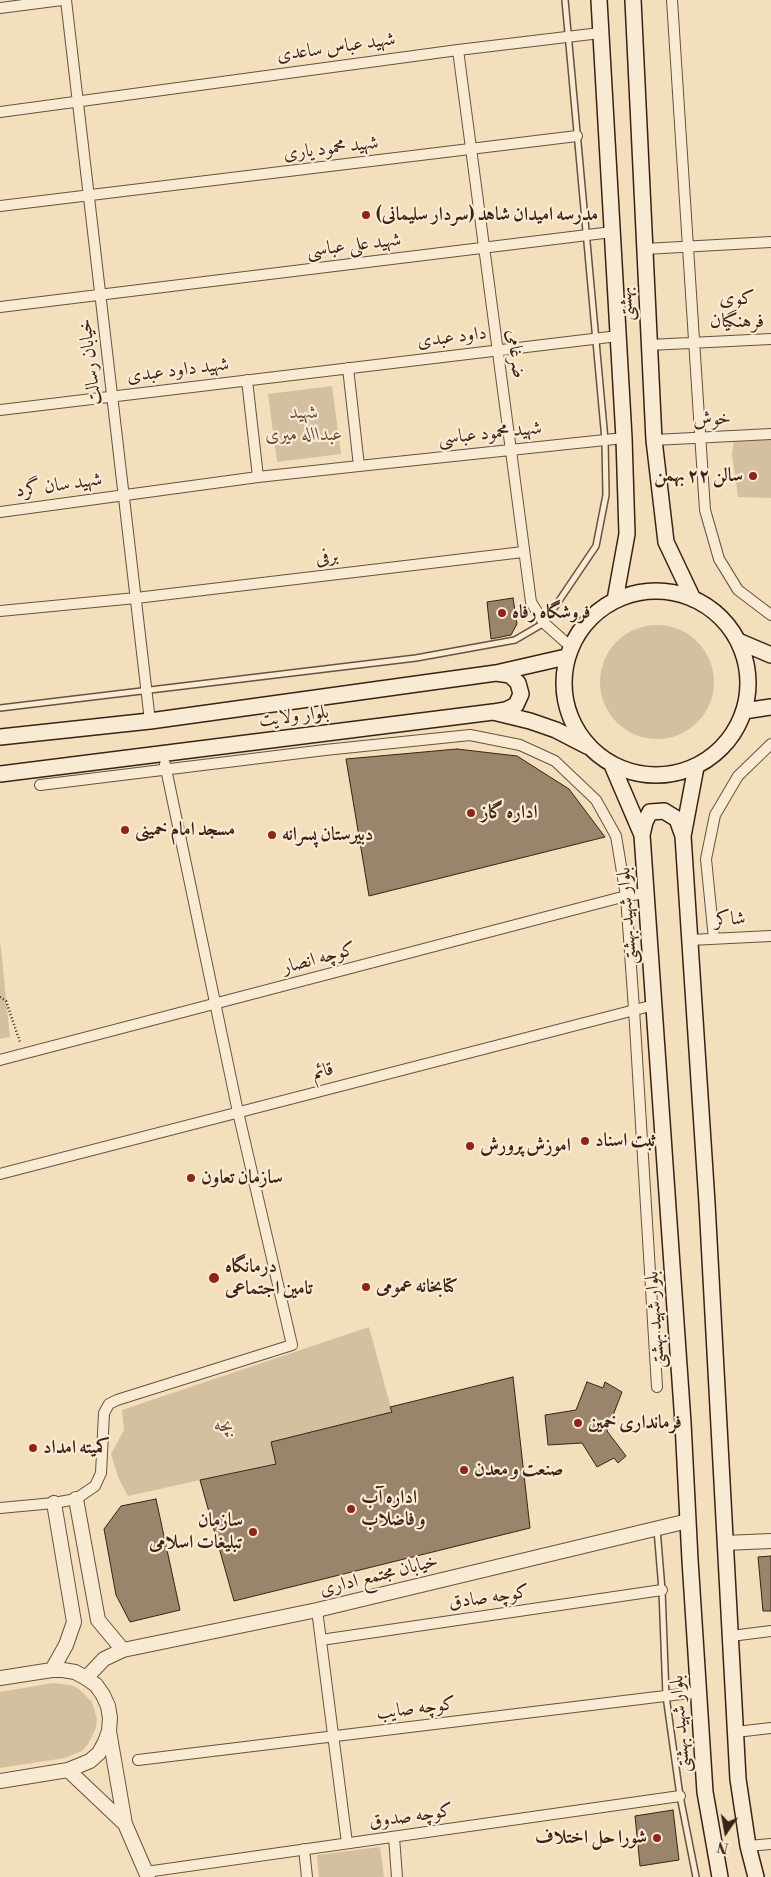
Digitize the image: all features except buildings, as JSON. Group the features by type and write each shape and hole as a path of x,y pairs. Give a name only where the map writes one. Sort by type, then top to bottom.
{"main road":[{"name":"بهشتی","path":"599,0 624,438 627,534 615,600"},
{"name":"بهشتی","path":"633,0 654,440 666,542 693,599"},
{"path":"654,591 674,592 693,599 711,609 726,624 738,641 745,657 748,675 748,693 744,710 734,733 717,753 696,767 672,774 651,776 631,773 599,757 587,746 570,720 562,689 569,652 585,623 596,612 615,600 634,593 654,591"},
{"path":"738,641 771,655"},
{"name":"بلوار ولایت","path":"0,736 150,721 496,673 569,652"},
{"path":"493,712 506,710 516,705 521,694 518,683 510,675 496,673"},
{"path":"744,710 771,707"},
{"name":"بلوار ولایت","path":"0,774 493,712 530,720 556,730 587,746"},
{"name":"بلوار شهید بهشتی","path":"612,765 642,835 682,1414 705,1792 720,1877"},
{"path":"696,767 683,836 738,1779 748,1846 756,1877"},
{"path":"642,835 650,812 664,811 677,819 683,836"}],"street":[{"path":"0,8 64,0"},
{"name":"خیابان رسالت","path":"64,0 78,100 150,721"},
{"path":"672,0 705,510 719,559 738,590 771,615"},
{"name":"شهید عباس ساعدی","path":"0,112 78,100 600,33"},
{"name":"ضرغامی","path":"458,50 530,602 544,623 569,652"},
{"name":"شهید محمود یاری","path":"0,206 577,136"},
{"name":"شهید علی عباسی","path":"0,307 612,232"},
{"path":"645,249 771,242"},
{"name":"داود عبدی","path":"247,380 618,336"},
{"path":"649,345 771,340"},
{"path":"348,368 359,466"},
{"path":"124,495 258,477 247,380"},
{"name":"شهید داود عبدی","path":"0,410 247,380"},
{"name":"خوش","path":"654,440 771,434"},
{"name":"شهید محمود عباسی","path":"258,477 624,438"},
{"name":"شهید سان گرد","path":"0,512 124,495"},
{"name":"برفی","path":"0,612 136,598 523,552"},
{"path":"40,785 470,735 520,745 555,761 596,800 616,836 626,896 657,1387"},
{"path":"714,939 706,859 716,815 738,776 771,744"},
{"path":"0,1508 76,1499 95,1486 101,1473 104,1413 109,1404 292,1345 238,1112 164,754"},
{"name":"کوچه انصار","path":"0,1060 626,896 646,893"},
{"name":"شاکر","path":"690,940 771,936"},
{"name":"قائم","path":"0,1174 654,1005"},
{"path":"76,1499 98,1620 123,1650"},
{"path":"52,1670 66,1645 74,1622 54,1503"},
{"name":"خیابان مجتمع اداری","path":"86,1678 104,1659 123,1650 317,1610 688,1521"},
{"path":"725,1543 771,1541"},
{"name":"کوچه صادق","path":"321,1640 662,1590"},
{"path":"317,1610 347,1843"},
{"path":"731,1636 771,1631"},
{"path":"0,1678 52,1670 69,1671 86,1678 96,1685 106,1701 110,1718 109,1731 124,1824 147,1874"},
{"name":"کوچه صایب","path":"138,1760 698,1692"},
{"path":"736,1732 771,1728"},
{"path":"0,1781 68,1770 90,1761 99,1753 109,1731"},
{"path":"68,1770 109,1807 124,1824"},
{"name":"کوچه صدوق","path":"147,1874 304,1849 680,1796"},
{"path":"394,1837 397,1877"},
{"path":"748,1846 771,1844"},
{"path":"304,1849 307,1877"}],"lane":[{"path":"0,708 416,658 515,640 544,623 596,546 606,495 605,440 565,0"},
{"path":"657,1528 662,1590 666,1696 680,1796 696,1877"}],"path":[{"path":"0,997 6,1002 24,1054"}],"green space":[{"name":"شهید عبدااله میری","path":"332,386 341,454 277,462 268,394"},
{"name":"سالن ۲۲ بهمن","path":"734,439 771,439 771,498 738,497 732,455"},
{"path":"657,625 679,630 697,642 709,660 714,682 709,704 697,722 679,734 657,739 635,734 617,722 605,704 600,682 605,660 617,642 635,630"},
{"path":"0,940 10,1037 0,1039"},
{"name":"بچه","path":"369,1327 392,1412 271,1442 277,1463 128,1496 118,1477 111,1454 124,1430 122,1410"},
{"path":"53,1683 71,1685 79,1689 92,1702 97,1719 96,1728 88,1744 82,1751 65,1758 0,1768 0,1692"},
{"path":"380,1847 384,1877 319,1877 317,1855"}],"place":[{"name":"مدرسه امیدان شاهد (سردار سلیمانی)","path":"366,215"},
{"name":"سالن ۲۲ بهمن","path":"753,476"},
{"name":"فروشگاه رفاه","path":"502,613"},
{"name":"اداره گاز","path":"471,813"},
{"name":"مسجد امام خمینی","path":"125,830"},
{"name":"دبیرستان پسرانه","path":"272,835"},
{"name":"ثبت اسناد","path":"585,1141"},
{"name":"اموزش پرورش","path":"470,1146"},
{"name":"سازمان تعاون","path":"191,1178"},
{"name":"درمانگاه تامین اجتماعی","path":"214,1278"},
{"name":"کتابخانه عمومی","path":"366,1287"},
{"name":"فرمانداری خمین","path":"578,1423"},
{"name":"کمیته امداد","path":"33,1448"},
{"name":"صنعت و معدن","path":"464,1470"},
{"name":"اداره آب و فاضلاب","path":"351,1509"},
{"name":"سازمان تبلیغات اسلامی","path":"253,1532"},
{"name":"شورا حل اختلاف","path":"657,1838"}],"district":[{"name":"کوی فرهنگیان","path":"737,310"}]}
